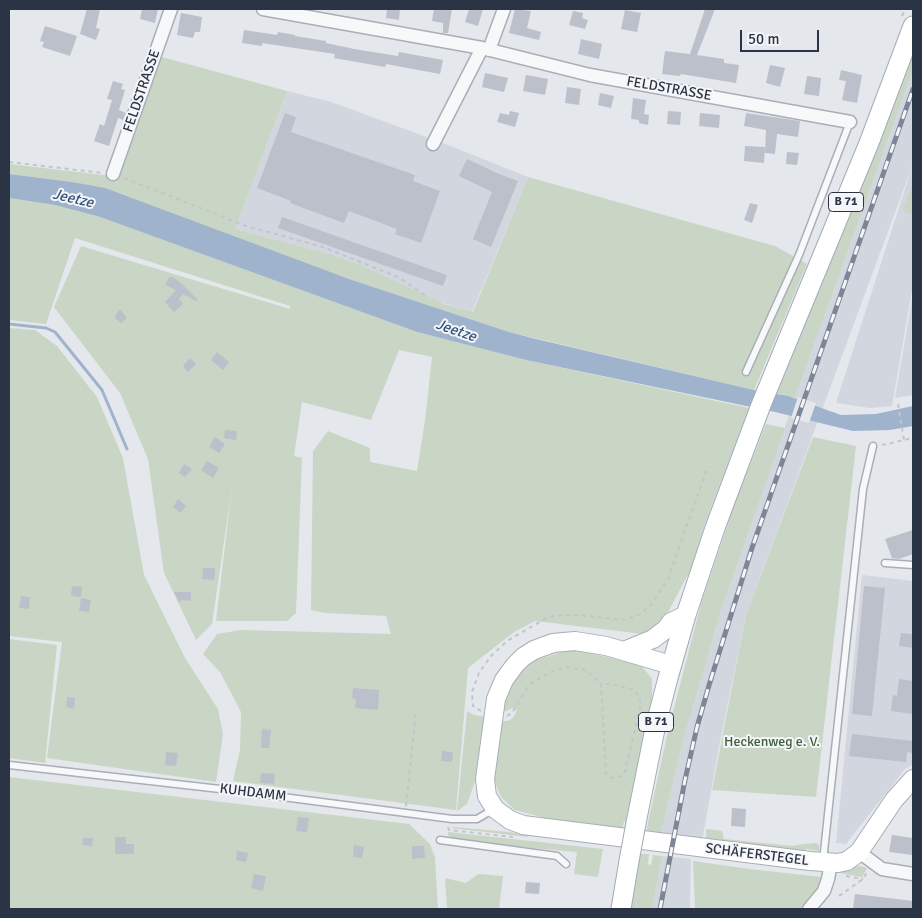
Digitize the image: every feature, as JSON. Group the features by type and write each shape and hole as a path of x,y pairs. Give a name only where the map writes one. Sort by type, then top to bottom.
{"main road":[{"name":"B 71","path":"621,909 656,724 686,615 715,528 750,434 863,160 913,26"},
{"path":"626,650 660,634 671,622 686,615"},
{"path":"495,809 487,796 485,784 494,714 499,689 515,665 534,650 553,643 575,641 626,650 671,665"},
{"name":"SCHÄFERSTEGEL","path":"495,809 515,823 563,831 826,863 847,861 859,852 894,800 913,779"}],"street":[{"name":"FELDSTRASSE","path":"113,174 171,9"},
{"name":"FELDSTRASSE","path":"263,9 485,49 590,75 850,122"},
{"path":"433,144 485,49 504,9"},
{"path":"859,852 882,869 913,874"},
{"path":"809,909 824,891 828,879 826,863"}],"lane":[{"path":"746,372 799,255 850,122"},
{"path":"826,863 863,489 873,446"},
{"path":"884,563 913,565"},
{"name":"KUHDAMM","path":"9,765 229,790 460,820 477,819 495,809"},
{"path":"440,840 557,856 566,864"}],"path":[{"path":"9,162 113,174 246,226 322,247 400,278 426,296"},
{"path":"898,404 904,440"},
{"path":"873,446 886,445 913,438"},
{"path":"601,684 606,773 613,778 622,776 625,771 641,704 634,690 612,684 601,684 586,670 567,667 550,672 529,685 512,714 506,716 481,711 474,706 472,692 479,673 491,656 507,641 548,618 578,615 625,620 640,614 651,605 668,578 708,466"},
{"path":"406,803 416,711"},
{"path":"442,818 449,830 519,838"},
{"path":"840,896 863,879 869,869"},
{"path":"845,876 863,879"}],"shaded area":[{"path":"913,70 913,164 746,615 702,841 661,833 683,741 721,611 795,398"},
{"path":"287,91 331,102 443,143 528,177 472,312 430,299 361,265 330,254 235,229"},
{"path":"913,164 913,284 892,406 870,408 836,403"},
{"path":"913,294 913,395 895,398"},
{"path":"862,575 913,581 913,764 905,769 846,844 836,843"},
{"path":"662,856 691,859 690,909 652,909"}],"green space":[{"path":"913,40 913,70 795,398 775,393"},
{"path":"158,56 287,91 235,229 330,254 361,265 444,304 473,312 528,177 775,246 807,264 754,390 509,332 349,279 72,182 9,174 9,164 112,176"},
{"path":"913,182 913,215 903,211"},
{"path":"9,198 55,205 100,217 417,332 526,360 749,408 704,526 693,565 667,614 655,631 643,634 535,621 514,632 468,668 456,810 233,781 240,750 241,712 220,672 203,654 217,634 241,630 391,634 386,616 325,613 311,610 313,451 328,431 370,448 370,462 417,471 432,357 399,350 371,420 302,402 294,456 302,458 296,613 287,621 216,621 232,487 212,624 196,640 164,573 148,459 120,393 54,307 81,246 290,309 290,306 75,238 46,324 9,320"},
{"path":"9,328 35,330 57,346 97,397 123,458 144,575 185,658 218,709 223,734 216,782 47,758 62,642 9,636"},
{"path":"766,424 785,428 721,611 683,741 661,833 646,832 668,731 701,604 736,500"},
{"name":"Heckenweg e. V.","path":"813,437 856,446 816,797 712,790 746,615"},
{"path":"9,639 57,645 45,763 9,758"},
{"path":"572,649 641,665 652,679 652,701 627,821 624,821 622,831 553,820 515,810 501,797 495,782 493,758 499,721 508,721 514,717 517,710 512,708 506,711 501,710 512,680 535,660"},
{"path":"467,711 474,715 485,717 475,781 467,804 457,811"},
{"path":"9,777 409,824 430,844 435,857 438,909 9,909"},
{"path":"451,828 529,834 528,837"},
{"path":"706,829 722,831 724,839 793,846 816,843 819,845 819,851 806,849 802,854 706,840"},
{"path":"448,832 603,849 598,877 574,874 577,852 455,841 448,835"},
{"path":"640,854 649,854 648,864 651,865 653,855 662,856 652,909 629,909"},
{"path":"693,861 822,877 812,899 810,896 800,909 695,909"},
{"path":"859,866 867,868 862,877 840,873 850,868"},
{"path":"478,874 503,876 499,909 447,909 445,878 466,883"}],"water":[{"name":"Jeetze","path":"9,174 105,188 349,279 509,332 536,339 754,390 788,396 841,415 876,414 913,406 913,426 890,430 853,431 775,412 526,360 417,332 100,217 55,205 9,198"}],"pier":[{"path":"798,397 816,403 809,423 791,418"}],"building":[{"path":"87,9 100,9 96,28 100,29 96,40 80,34"},
{"path":"142,9 158,9 155,23 140,19"},
{"path":"387,9 400,9 399,20 386,18"},
{"path":"434,9 452,9 448,33 443,33 443,23 432,21"},
{"path":"469,9 483,9 478,26 465,22"},
{"path":"515,9 531,11 527,28 541,32 539,40 509,33"},
{"path":"705,9 715,9 697,55 724,59 724,63 739,65 736,83 681,74 680,76 662,74 665,51 690,54"},
{"path":"625,10 641,13 637,32 621,29"},
{"path":"573,11 583,13 582,18 588,20 585,29 569,25"},
{"path":"181,13 202,17 200,32 195,32 193,38 177,35"},
{"path":"45,26 77,36 70,56 42,47 44,42 40,41"},
{"path":"244,30 277,35 278,32 326,41 326,43 354,49 398,56 399,52 443,60 440,74 386,64 385,67 334,58 335,54 262,43 262,46 242,43"},
{"path":"581,39 602,44 599,59 578,54"},
{"path":"770,65 785,68 780,87 766,83"},
{"path":"841,70 862,75 857,103 842,100 846,81 839,80"},
{"path":"485,73 508,78 504,92 482,87"},
{"path":"526,75 548,79 545,95 523,91"},
{"path":"807,76 821,78 819,96 804,94"},
{"path":"113,81 123,84 121,89 125,90 119,110 126,113 123,120 118,118 109,146 94,141 100,124 104,126 112,100 107,99"},
{"path":"567,87 581,89 579,105 565,103"},
{"path":"600,93 614,96 611,108 598,105"},
{"path":"633,98 646,100 644,114 649,115 648,125 639,123 639,120 631,119"},
{"path":"510,111 519,113 515,127 497,122 500,113 509,115"},
{"path":"668,111 681,112 680,125 667,124"},
{"path":"285,113 296,117 291,132 415,175 413,181 440,191 421,243 395,234 397,229 349,211 344,223 290,203 291,201 257,188"},
{"path":"700,113 720,115 719,128 699,126"},
{"path":"746,113 800,121 798,137 777,134 775,154 765,153 766,130 744,126"},
{"path":"745,146 765,147 764,163 744,161"},
{"path":"787,152 799,153 797,165 786,164"},
{"path":"467,159 518,181 491,247 473,239 492,192 459,176"},
{"path":"750,203 758,205 752,223 744,220"},
{"path":"282,217 447,275 443,286 278,228"},
{"path":"170,276 183,285 198,300 196,301 183,294 179,299 183,304 174,312 165,302 176,290 165,285"},
{"path":"120,309 127,318 121,323 114,317"},
{"path":"217,352 229,362 223,370 211,360"},
{"path":"190,358 196,364 188,372 183,366"},
{"path":"225,430 237,431 236,440 224,438"},
{"path":"215,437 225,444 219,453 209,447"},
{"path":"207,461 219,468 213,478 201,470"},
{"path":"184,464 192,469 185,477 179,473"},
{"path":"178,499 186,506 181,513 173,507"},
{"path":"913,530 913,554 899,559 892,558 885,539"},
{"path":"203,568 215,568 214,580 202,579"},
{"path":"72,586 82,587 81,597 71,596"},
{"path":"864,586 885,588 872,716 852,714"},
{"path":"174,592 191,592 191,601 183,600 179,602"},
{"path":"21,596 30,597 29,609 19,608"},
{"path":"81,598 91,600 89,612 79,611"},
{"path":"901,633 913,634 913,648 899,646"},
{"path":"899,679 913,681 913,714 891,711 893,695 897,696"},
{"path":"353,688 379,690 378,710 355,708 356,699 352,698"},
{"path":"67,697 75,698 74,709 66,707"},
{"path":"262,729 271,730 269,748 261,748"},
{"path":"852,734 913,741 913,753 907,752 906,762 849,756"},
{"path":"442,751 453,752 452,762 441,761"},
{"path":"166,752 178,753 176,766 165,765"},
{"path":"261,773 275,774 274,784 260,783"},
{"path":"732,808 746,809 745,827 731,826"},
{"path":"298,817 309,818 307,832 296,831"},
{"path":"892,835 913,838 913,855 889,852"},
{"path":"115,837 126,837 126,844 134,844 134,854 115,854"},
{"path":"83,838 93,838 92,846 82,845"},
{"path":"354,845 364,847 362,858 353,857"},
{"path":"412,846 424,846 425,858 412,859"},
{"path":"237,851 248,853 246,862 236,860"},
{"path":"254,874 266,876 263,891 251,888"},
{"path":"526,882 540,883 539,894 525,893"},
{"path":"855,894 913,901 913,909 853,909"}],"waterway":[{"path":"9,324 46,328 55,332 102,390 127,449"}],"railway":[{"path":"660,909 685,780 710,682 752,548 913,89"}]}
